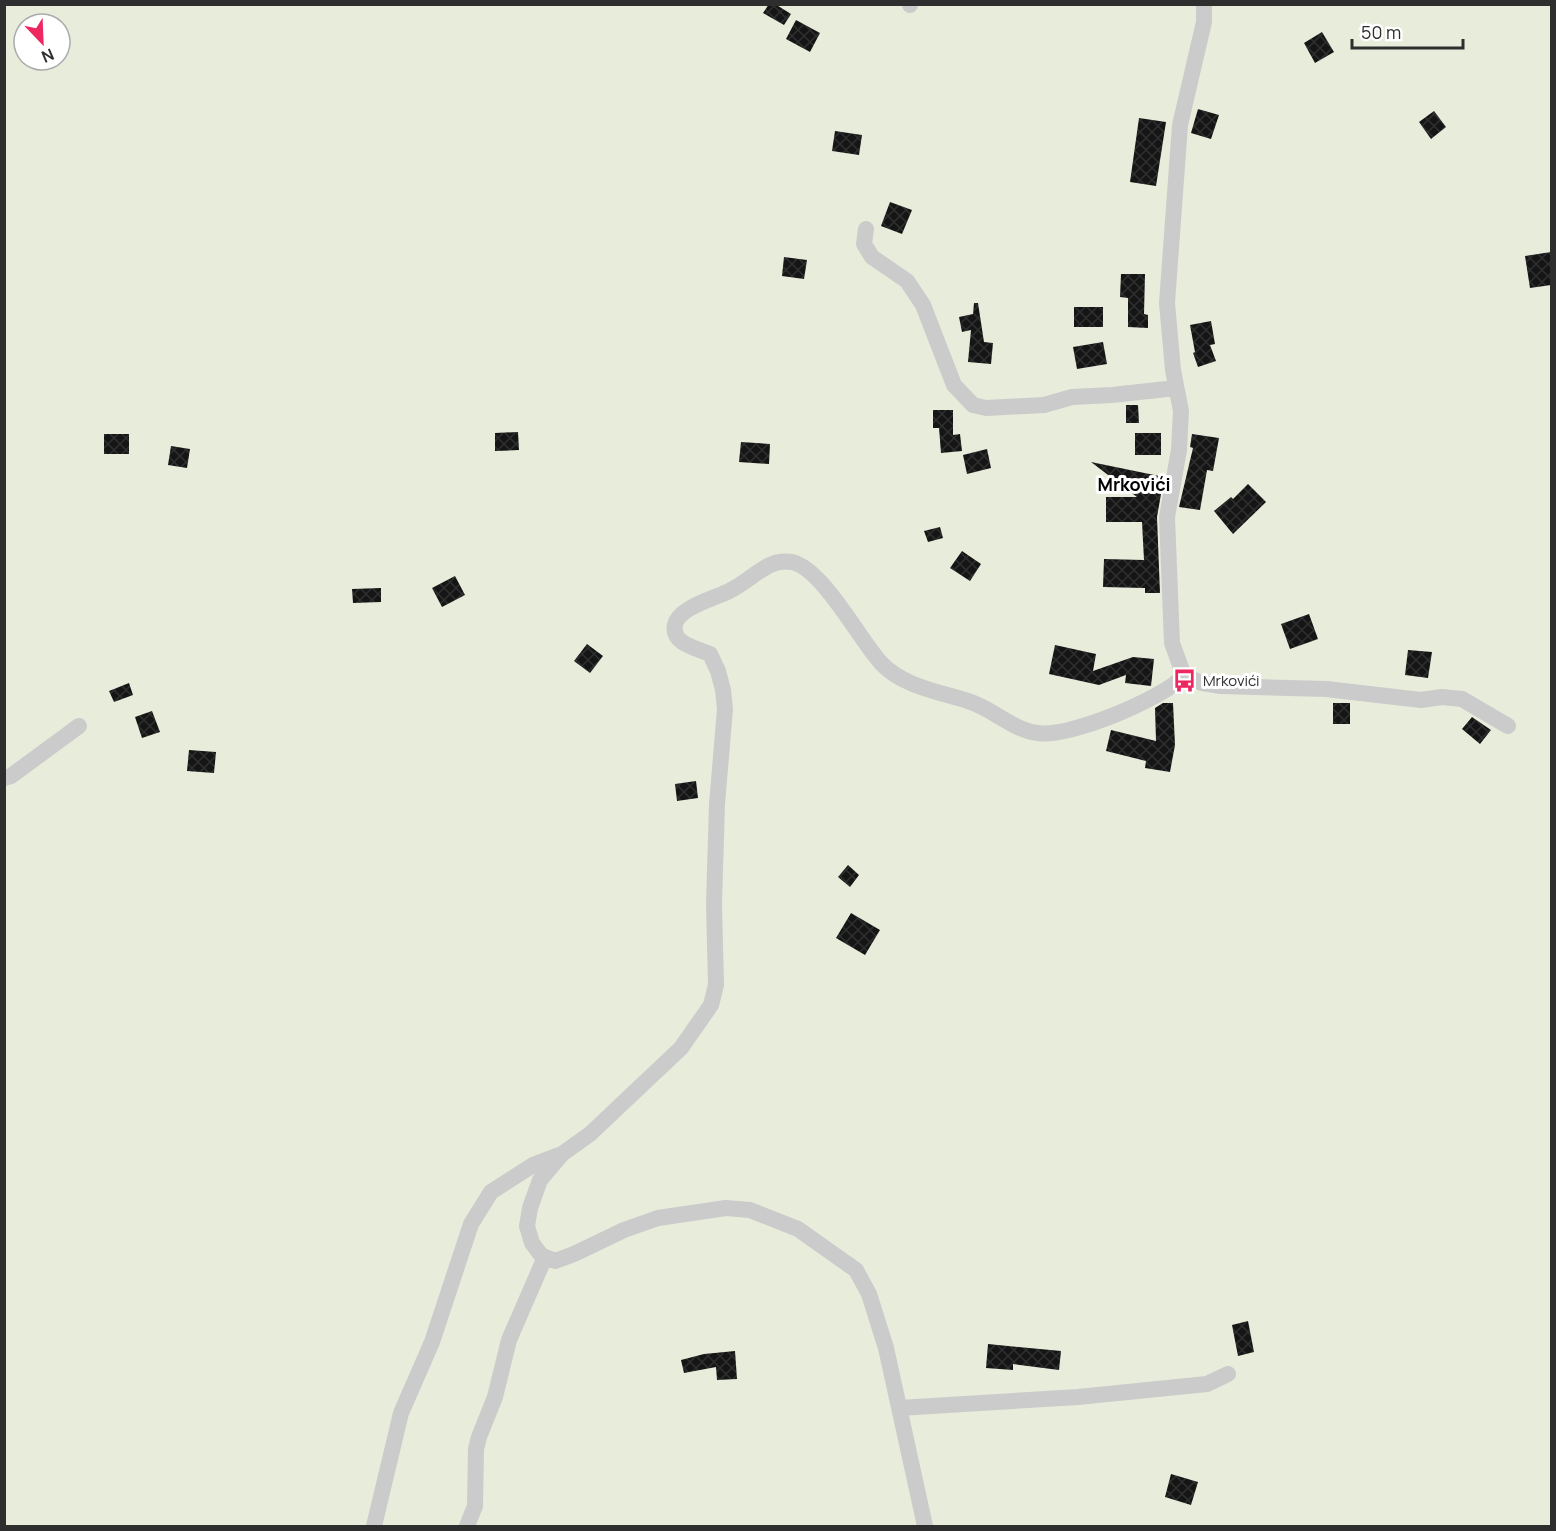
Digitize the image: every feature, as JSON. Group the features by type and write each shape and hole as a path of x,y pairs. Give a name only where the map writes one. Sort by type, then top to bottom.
{"street":[{"path":"1203,4 1204,22 1180,125 1167,303 1173,370 1181,411 1179,450 1167,518 1172,643 1184,676 1202,683 1221,686 1326,689 1421,700 1462,699 1508,726"},
{"path":"866,229 864,244 872,257 907,280 923,305 954,385 973,405 986,408 1044,405 1072,397 1176,388"},
{"path":"925,1527 886,1348 869,1294 855,1270 798,1229 750,1210 726,1208 658,1218 624,1230 555,1261 541,1255 532,1243 527,1227 530,1209 540,1180 562,1154 590,1134 681,1048 711,1005 716,985 714,904 717,804 725,709 723,690 710,654 681,642 676,634 675,625 679,616 695,605 731,590 771,565 783,561 803,566 819,580 882,664 903,679 979,704 1010,723 1038,733 1066,732 1095,723 1139,704 1177,683 1184,676"},
{"path":"4,778 11,776 79,726"},
{"path":"374,1527 401,1413 428,1351 471,1224 490,1192 533,1165 562,1154"},
{"path":"467,1527 475,1506 476,1449 479,1437 495,1397 509,1340 545,1257"},
{"path":"899,1408 1078,1397 1207,1384 1228,1374"}],"green space":[{"path":"5,5 1551,5 1551,1526 5,1526"}],"building":[{"path":"769,4 775,4 791,14 784,25 763,13"},
{"path":"796,20 820,33 810,52 786,39"},
{"path":"1322,32 1334,52 1315,63 1304,43"},
{"path":"1198,109 1219,115 1211,139 1191,133"},
{"path":"1434,111 1446,127 1431,139 1419,122"},
{"path":"1139,118 1166,122 1156,186 1130,182"},
{"path":"835,131 862,135 859,155 832,151"},
{"path":"890,202 912,210 902,234 881,226"},
{"path":"1551,252 1551,285 1530,288 1525,256"},
{"path":"784,257 807,260 804,279 782,276"},
{"path":"1121,274 1145,274 1144,314 1148,315 1148,328 1128,327 1128,298 1120,297"},
{"path":"974,303 978,303 984,342 993,343 991,364 968,362 971,330 962,332 959,317 973,314"},
{"path":"1074,307 1103,307 1103,327 1074,327"},
{"path":"1211,321 1215,344 1210,345 1216,361 1198,367 1193,353 1195,352 1190,325"},
{"path":"1103,342 1107,364 1077,369 1073,347"},
{"path":"1126,405 1138,405 1139,423 1126,423"},
{"path":"933,410 953,410 953,435 960,434 962,451 941,453 939,428 933,428"},
{"path":"518,432 519,450 495,451 495,433"},
{"path":"1135,433 1161,433 1161,455 1135,455"},
{"path":"104,434 129,434 129,454 104,454"},
{"path":"1192,434 1219,438 1213,471 1207,470 1200,510 1179,507 1193,448 1190,447"},
{"path":"741,442 770,444 769,464 739,462"},
{"path":"171,446 190,449 187,468 168,465"},
{"path":"987,449 991,468 967,474 963,455"},
{"path":"1091,462 1164,477 1157,517 1160,593 1145,593 1145,588 1103,587 1104,559 1144,560 1142,522 1106,522 1106,497 1137,497"},
{"path":"1248,484 1266,502 1233,534 1214,511 1231,497 1233,499"},
{"path":"940,527 943,538 928,542 924,531"},
{"path":"962,551 981,564 970,581 950,568"},
{"path":"455,576 465,595 442,607 432,588"},
{"path":"381,588 381,602 353,603 352,589"},
{"path":"1309,614 1318,639 1290,649 1281,624"},
{"path":"587,644 603,656 590,673 574,661"},
{"path":"1055,645 1096,654 1093,671 1133,657 1154,659 1151,686 1125,683 1126,675 1099,685 1049,674"},
{"path":"1408,650 1432,652 1428,678 1405,675"},
{"path":"129,683 133,695 114,702 109,691"},
{"path":"1163,703 1173,703 1175,745 1170,772 1145,768 1146,761 1106,751 1111,730 1156,741 1155,708"},
{"path":"1333,703 1350,703 1350,724 1333,724"},
{"path":"152,711 160,732 142,738 135,717"},
{"path":"1472,717 1491,730 1480,744 1462,729"},
{"path":"189,750 216,752 214,773 187,771"},
{"path":"696,781 698,798 677,801 675,784"},
{"path":"848,865 859,875 850,887 838,877"},
{"path":"851,913 880,930 865,955 836,938"},
{"path":"1248,1321 1254,1352 1238,1356 1232,1325"},
{"path":"988,1344 1061,1351 1059,1370 1013,1364 1013,1370 986,1368"},
{"path":"735,1351 737,1379 717,1380 716,1367 684,1373 681,1360 704,1354"},
{"path":"1171,1474 1198,1482 1191,1505 1165,1497"}],"place":[{"name":"Mrkovići","path":"1185,680"}],"district":[{"name":"Mrkovići","path":"1134,484"}]}
